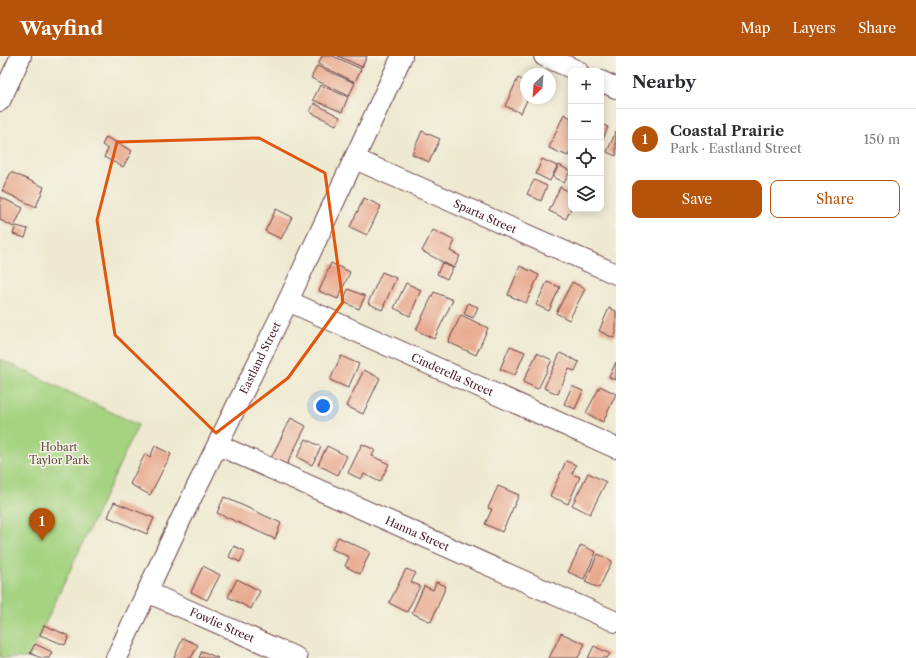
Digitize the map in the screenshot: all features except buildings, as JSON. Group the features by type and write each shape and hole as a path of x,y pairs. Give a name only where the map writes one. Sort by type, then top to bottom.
{"street":[{"path":"0,101 21,56"},
{"name":"Eastland Street","path":"116,658 181,519 288,301 402,56"},
{"path":"544,56 571,68"},
{"path":"604,82 616,88"},
{"name":"Sparta Street","path":"354,159 616,274"},
{"name":"Cinderella Street","path":"288,301 616,448"},
{"name":"Hanna Street","path":"218,445 616,622"},
{"name":"Fowlie Street","path":"148,592 297,658"}],"highlighted area":[{"path":"259,138 325,173 343,302 288,378 216,433 115,335 97,220 117,142"}],"green space":[{"name":"Hobart Taylor Park","path":"0,359 138,425 29,658 0,658"}],"place":[{"name":"Coastal Prairie","path":"42,541"}]}
